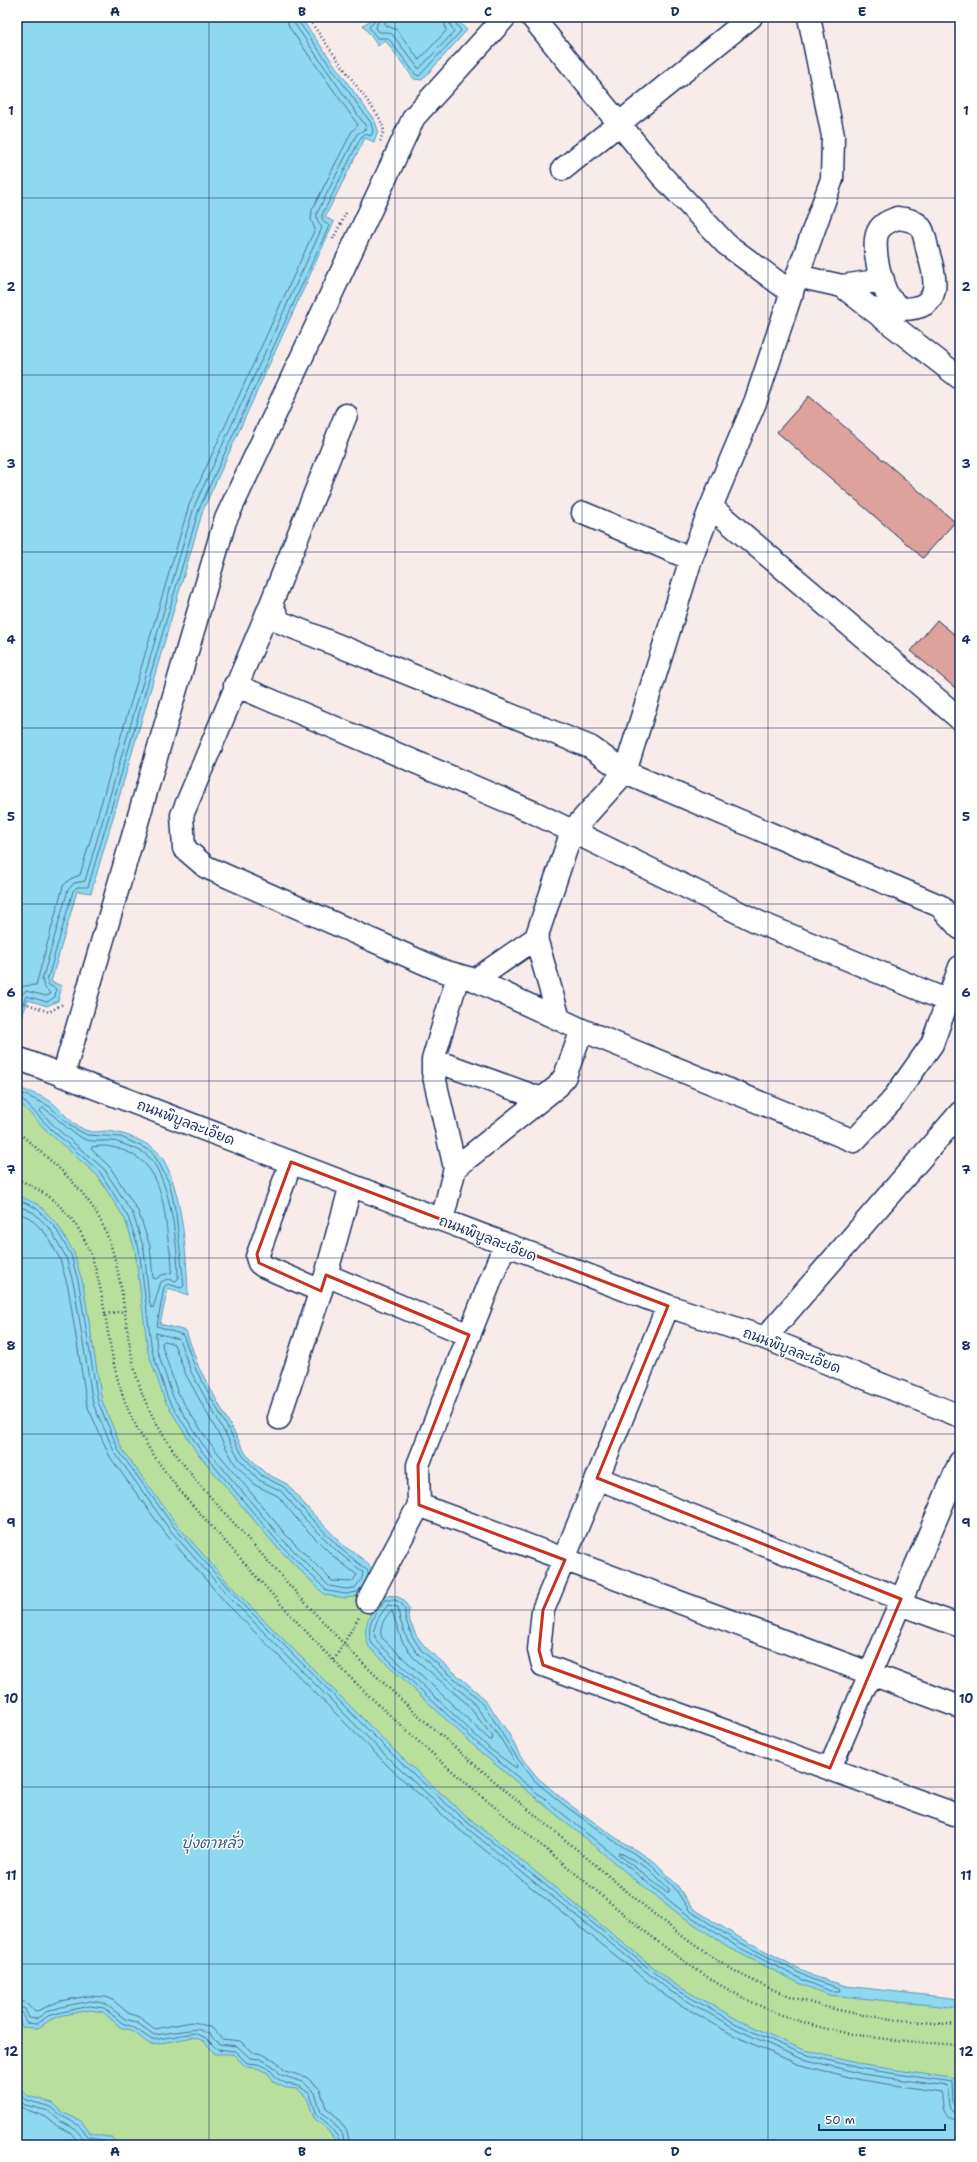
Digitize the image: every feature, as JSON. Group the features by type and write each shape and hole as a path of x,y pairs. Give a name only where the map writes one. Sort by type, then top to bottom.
{"street":[{"path":"63,1076 225,522 414,117 505,17"},
{"path":"532,17 621,123 662,176 726,244 794,284 842,286 882,280"},
{"path":"563,169 751,17"},
{"path":"559,1019 536,938 572,832 625,772 691,559 756,400 794,284 832,179 833,136 809,17"},
{"path":"842,286 960,378"},
{"path":"346,414 271,604 235,685 182,815 184,848 206,867 440,970 467,978 582,1030 854,1141 890,1102 932,1044 960,967"},
{"path":"711,507 960,719"},
{"path":"583,513 691,559"},
{"path":"271,604 280,622 590,747 625,772 940,906 960,928"},
{"path":"235,685 535,813 758,922 948,1001"},
{"path":"442,1220 454,1168 433,1072 433,1060 467,978 536,938"},
{"path":"454,1168 558,1086 565,1076 582,1030"},
{"name":"ถนนพิบูลละเอียด","path":"17,1058 668,1306 765,1338 960,1416"},
{"path":"433,1060 542,1099"},
{"path":"765,1338 960,1113"},
{"path":"291,1162 256,1257 259,1263 263,1266 324,1283 469,1335"},
{"path":"279,1418 324,1283 351,1185"},
{"path":"368,1601 419,1505 418,1465 505,1244"},
{"path":"668,1306 544,1610 539,1650 543,1665 960,1816"},
{"path":"830,1768 960,1462"},
{"path":"597,1478 960,1626"},
{"path":"419,1505 960,1707"}],"path":[{"path":"17,1000 29,1005"},
{"path":"17,1131 68,1177 85,1196 98,1216 116,1261 141,1390 151,1413 174,1452 198,1483 344,1643 416,1712 489,1777 682,1936 721,1963 756,1982 821,2006 857,2015 893,2020 960,2025"},
{"path":"17,1179 36,1187 58,1203 78,1227 89,1246 95,1264 116,1373 124,1399 134,1422 163,1470 185,1497 334,1660 405,1729 477,1793 669,1951 707,1978 764,2008 814,2026 864,2037 960,2045"},
{"path":"105,1314 125,1311"},
{"path":"334,1660 368,1601"}],"highlighted area":[{"path":"291,1162 668,1306 597,1478 901,1599 830,1768 543,1665 539,1650 543,1610 565,1560 419,1505 418,1465 469,1335 326,1275 321,1291 259,1263 257,1254"}],"green space":[{"name":"บุ่งตาหลั่ว","path":"17,1096 99,1168 127,1210 170,1391 361,1589 382,1607 372,1637 688,1912 826,1986 960,2003 960,2145 17,2145"}],"water":[{"path":"17,17 300,17 375,121 378,130 374,142 365,138 325,217 334,222 203,510 91,893 77,891 51,982 62,986 58,1001 47,1006 28,1000 17,1031"},
{"path":"369,17 463,17 458,21 467,30 422,80 414,79 385,40 378,46 363,25 371,20"},
{"path":"17,1087 41,1096 53,1103 74,1123 83,1129 93,1132 107,1131 130,1136 152,1147 162,1158 170,1174 181,1216 188,1295 168,1288 160,1324 186,1331 199,1368 246,1454 265,1473 287,1484 312,1513 344,1546 364,1560 373,1570 360,1596 346,1598 325,1595 275,1545 195,1450 165,1401 148,1352 135,1250 125,1219 97,1175 49,1133 17,1100"},
{"name":"บุ่งตาหลั่ว","path":"17,1195 39,1205 58,1225 74,1253 83,1284 102,1401 122,1449 177,1525 239,1595 402,1758 464,1814 674,1984 740,2021 801,2049 864,2065 957,2079 957,2103 960,2104 960,2145 335,2145 335,2140 324,2126 314,2118 307,2098 298,2089 286,2088 275,2083 268,2073 257,2068 246,2067 233,2054 215,2054 204,2041 193,2037 151,2045 131,2030 120,2027 103,2012 91,2010 63,2015 50,2020 38,2028 22,2027 17,2014"},
{"path":"384,1595 396,1596 404,1600 409,1609 408,1617 416,1635 425,1647 478,1693 491,1708 509,1734 520,1756 538,1778 566,1802 616,1838 655,1862 677,1885 691,1907 735,1935 813,1976 846,1986 960,1999 960,2008 829,1995 801,1984 733,1950 679,1914 484,1755 369,1647 366,1626 371,1613"},
{"path":"17,2087 28,2096 53,2103 64,2113 81,2121 90,2133 112,2138 123,2145 17,2145"}],"building":[{"path":"809,396 955,522 923,558 777,432"},
{"path":"937,620 960,639 960,692 911,651"}]}
